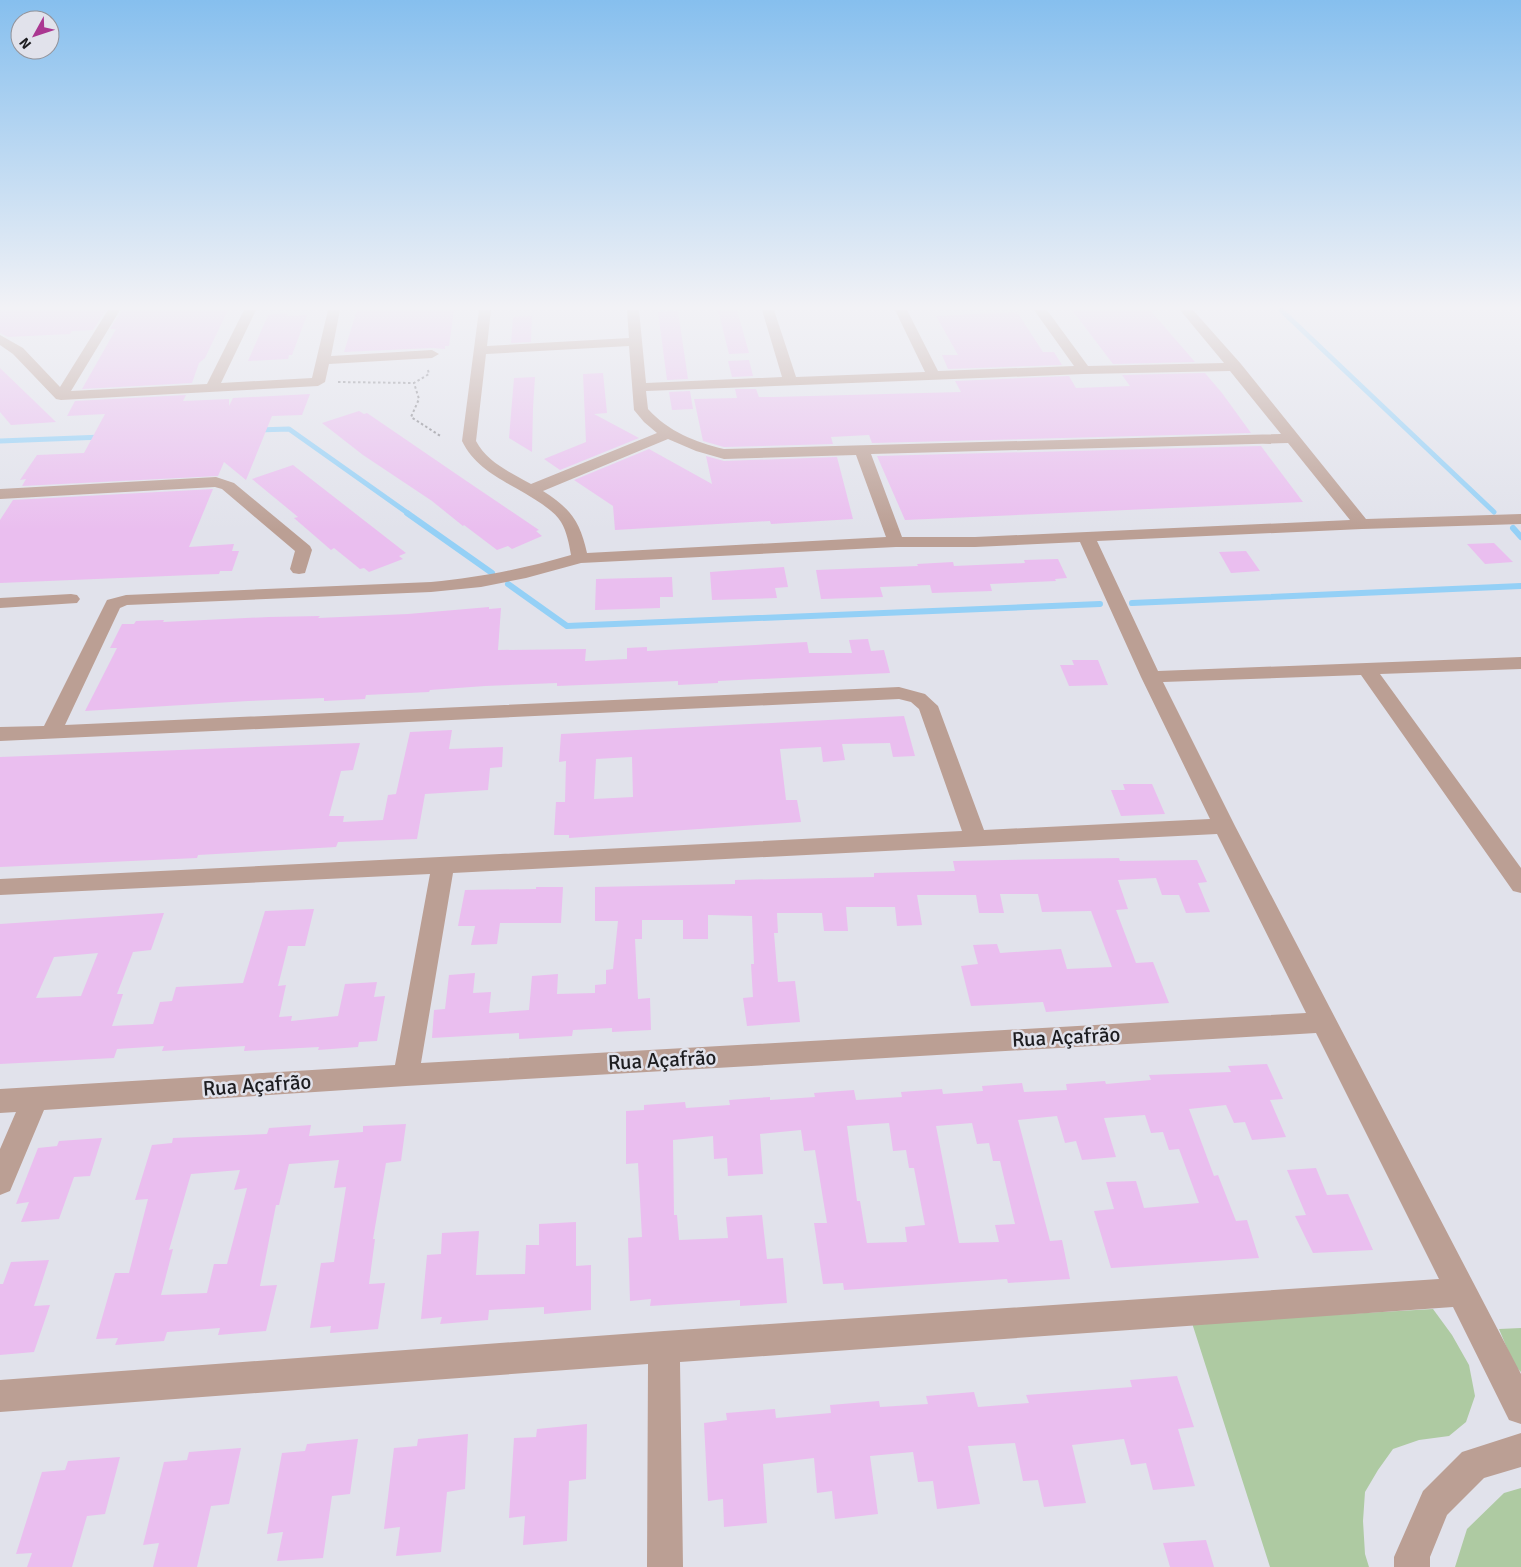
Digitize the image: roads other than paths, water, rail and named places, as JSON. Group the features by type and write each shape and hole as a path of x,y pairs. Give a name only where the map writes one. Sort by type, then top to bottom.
{"street":[{"path":"49,383 61,396 298,383"},
{"path":"61,396 69,383"},
{"path":"212,388 214,383"},
{"path":"477,383 469,441 471,449 482,460 549,501 567,518 573,530 580,558"},
{"path":"639,383 641,410 652,423 668,434 698,447 724,454 1291,438"},
{"path":"639,387 723,383"},
{"path":"1248,383 1362,524"},
{"path":"531,490 668,434"},
{"path":"862,450 896,542"},
{"path":"0,494 216,482 228,486 304,550 300,569"},
{"path":"52,730 113,604 119,601 431,587 481,582 526,573 580,558 896,542 975,542 1362,524 1518,519"},
{"path":"1086,536 1151,677 1224,826 1460,1292 1521,1408"},
{"path":"0,603 72,599"},
{"path":"1151,677 1521,663"},
{"path":"1367,668 1521,884"},
{"path":"0,734 52,730 899,693 918,698 928,706 976,839"},
{"path":"0,887 1224,826"},
{"path":"406,1075 443,865"},
{"name":"Rua Açafrão","path":"0,1101 406,1075 1324,1022"},
{"path":"0,1182 35,1099"},
{"path":"0,1396 664,1347 1460,1292"},
{"path":"664,1347 665,1567"},
{"path":"1412,1567 1412,1557 1435,1503 1474,1464 1521,1450"}],"waterway":[{"path":"1358,383 1494,512"},
{"path":"257,430 289,429 409,514"},
{"path":"0,441 103,437"},
{"path":"407,513 492,573"},
{"path":"1513,528 1521,537"},
{"path":"508,584 567,626 1100,604"},
{"path":"1132,603 1521,586"}]}
